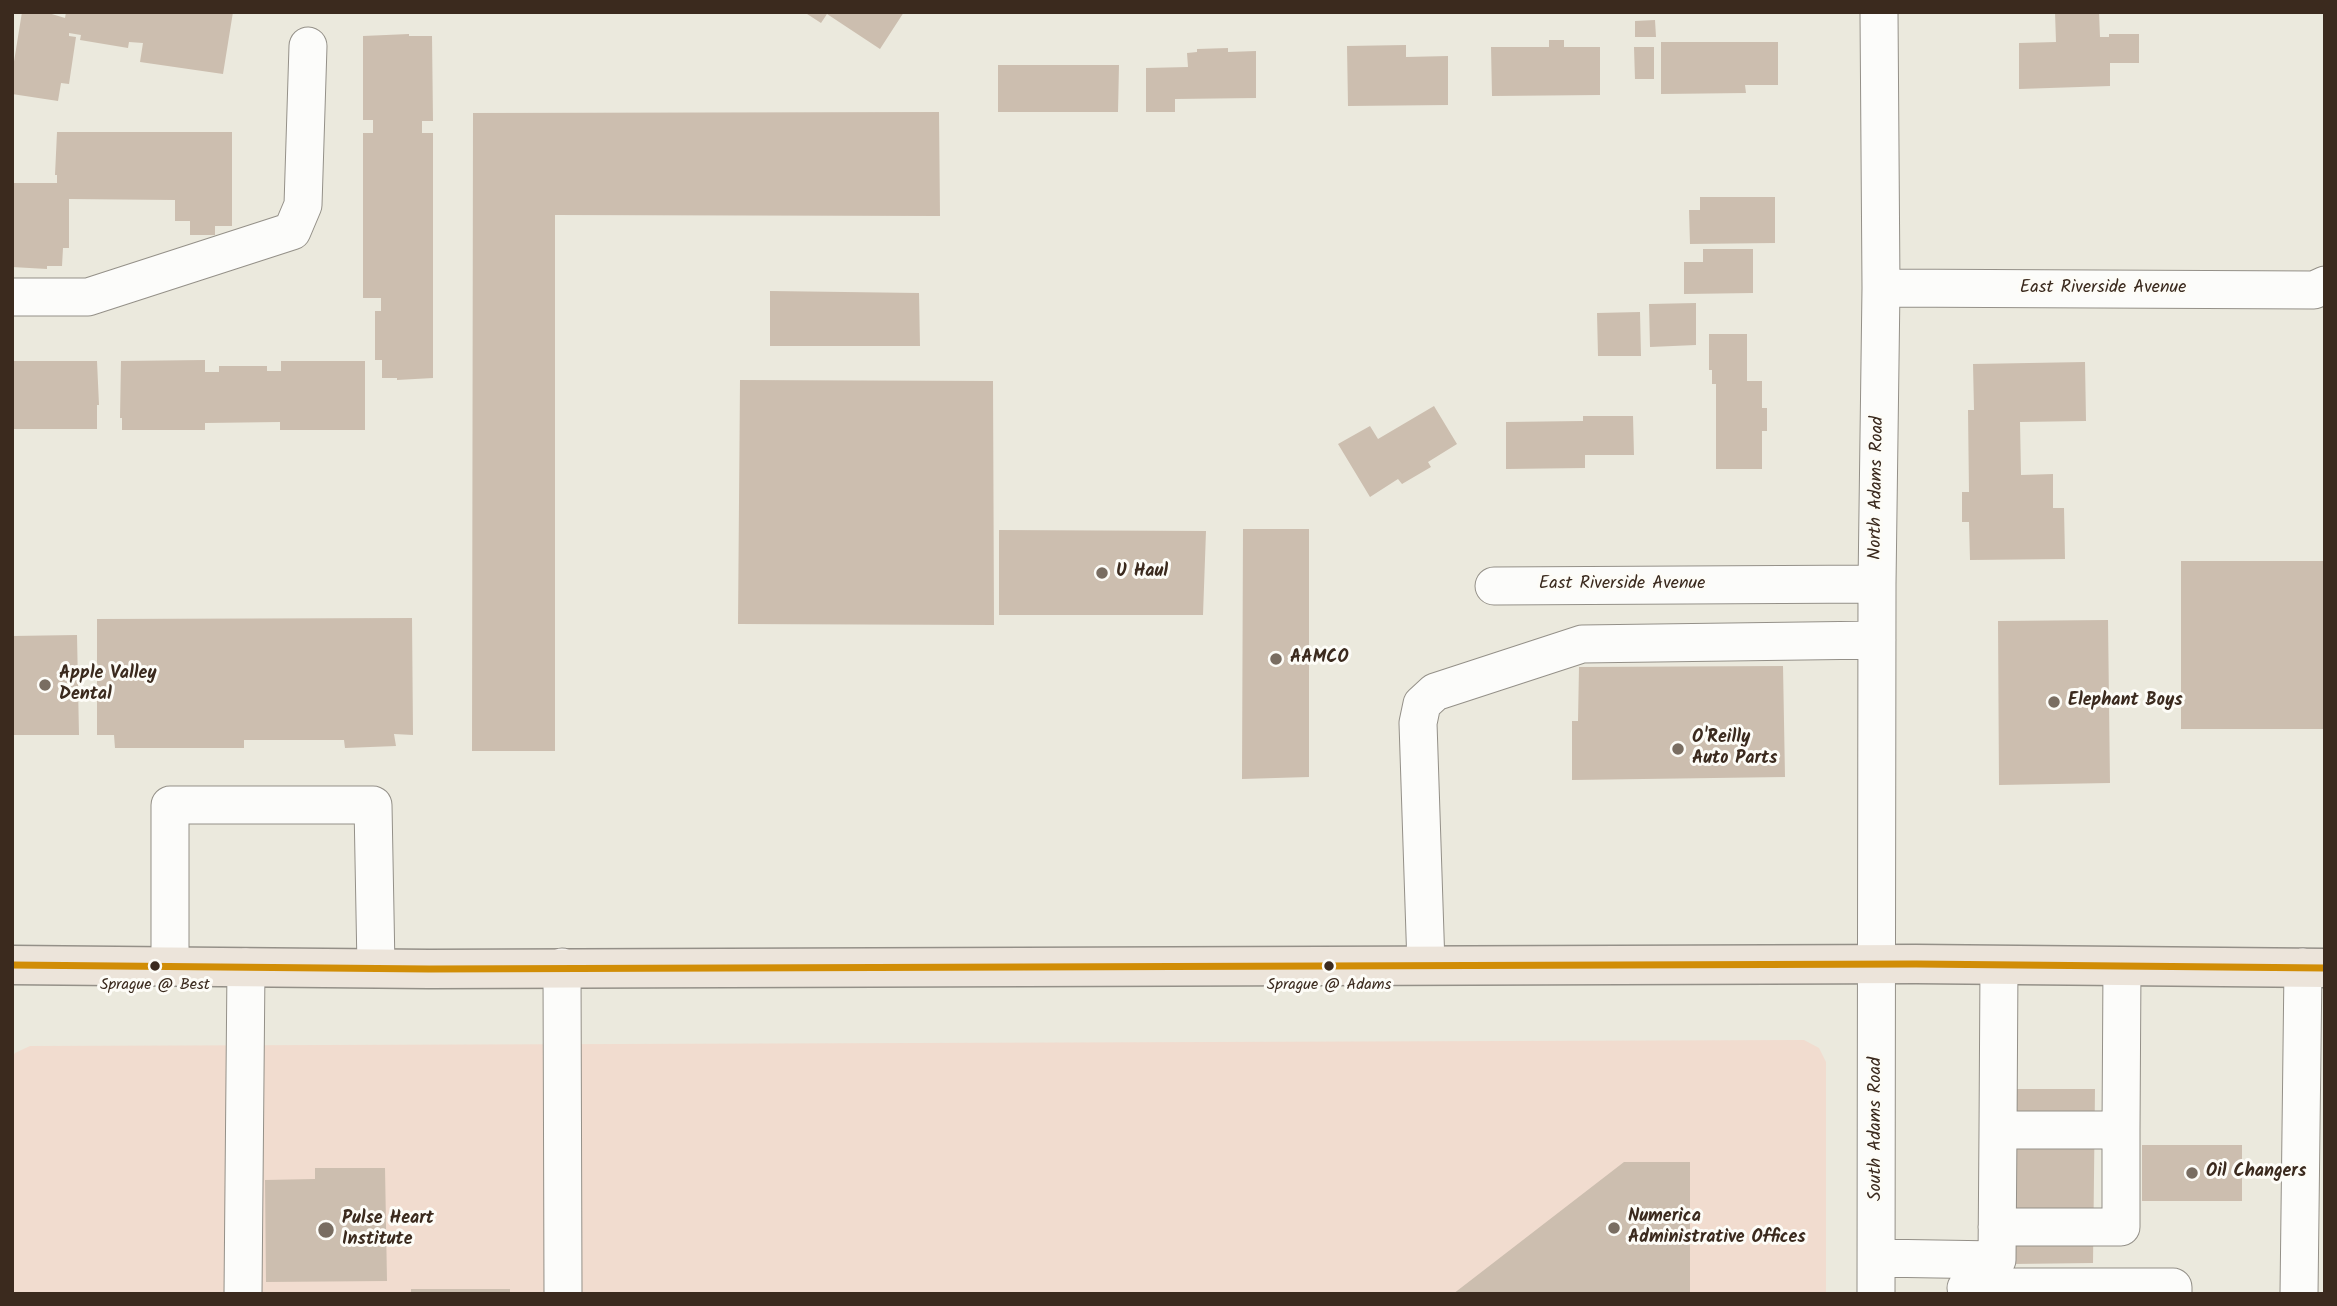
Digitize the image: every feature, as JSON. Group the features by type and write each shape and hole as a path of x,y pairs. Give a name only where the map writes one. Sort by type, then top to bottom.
{"main road":[{"path":"12,965 562,967 1877,964 2314,968"}],"street":[{"name":"North Adams Road","path":"1877,964 1877,584 1881,288 1879,12"},
{"path":"12,297 88,297 292,231 303,205 308,46"},
{"name":"East Riverside Avenue","path":"1881,288 2314,289 2325,285"},
{"name":"East Riverside Avenue","path":"1494,586 1877,584"},
{"path":"1426,965 1418,723 1422,704 1435,692 1582,644 1877,640"},
{"path":"170,966 170,805 373,805 376,967"},
{"name":"South Adams Road","path":"1877,964 1877,1276"},
{"path":"1965,1280 1997,1260 1999,965"},
{"path":"1997,1227 2121,1227 2122,966"},
{"path":"243,1294 246,967"},
{"path":"562,967 563,1294"},
{"path":"2300,1294 2314,968"},
{"path":"1998,1130 2121,1130"},
{"path":"1877,1276 1965,1280 2018,1290 2173,1287 2173,1294"}],"shaded area":[{"path":"1804,1040 1819,1048 1826,1062 1826,1294 12,1294 12,1058 15,1053 30,1046"}],"building":[{"path":"22,12 45,12 65,18 66,12 233,12 223,74 140,62 143,43 129,42 128,48 80,40 81,35 69,33 69,36 76,37 69,84 61,83 58,101 12,94 12,74"},
{"path":"804,12 904,12 880,49 827,14 821,23"},
{"path":"2055,12 2099,12 2100,37 2109,37 2109,34 2139,34 2139,63 2110,63 2110,86 2019,89 2019,43 2056,42"},
{"path":"1655,20 1656,37 1635,37 1635,21"},
{"path":"363,36 432,36 433,121 422,121 422,133 433,133 433,378 397,380 382,378 382,360 375,360 375,311 381,311 381,298 363,298 363,133 373,133 373,120 363,120"},
{"path":"1549,40 1564,40 1564,47 1600,47 1600,95 1492,96 1491,47 1549,47"},
{"path":"1661,42 1778,42 1778,85 1745,85 1746,93 1661,94"},
{"path":"1406,45 1406,57 1448,56 1448,105 1348,106 1347,46"},
{"path":"1634,47 1654,47 1654,79 1635,79"},
{"path":"1228,48 1228,52 1256,51 1256,98 1175,99 1175,112 1146,112 1146,68 1188,67 1187,53 1197,52 1197,49"},
{"path":"998,65 1119,65 1118,112 998,112"},
{"path":"939,112 940,216 555,215 555,751 472,751 473,113"},
{"path":"57,132 232,132 232,226 215,226 215,235 190,235 190,221 175,221 175,200 69,199 69,248 63,248 62,266 47,266 47,269 12,267 12,183 57,183"},
{"path":"1700,197 1775,197 1775,243 1690,244 1689,210 1700,210"},
{"path":"1703,249 1753,249 1753,293 1684,294 1684,262 1703,262"},
{"path":"770,291 919,293 920,346 770,346"},
{"path":"1696,303 1696,345 1650,347 1649,304"},
{"path":"1640,312 1641,356 1598,356 1597,313"},
{"path":"1709,334 1747,334 1747,381 1762,381 1762,408 1767,408 1767,431 1762,431 1762,469 1716,469 1716,384 1712,384 1712,370 1709,370"},
{"path":"205,360 205,372 219,372 219,366 267,366 267,371 281,371 281,361 365,361 365,430 280,430 280,422 205,423 205,430 122,430 121,361"},
{"path":"14,361 97,361 97,429 14,429"},
{"path":"2085,362 2086,421 2020,422 2021,475 2053,474 2053,508 2064,508 2065,559 1970,560 1969,522 1962,522 1962,492 1969,492 1968,410 1974,410 1973,364"},
{"path":"740,380 993,381 994,625 738,624"},
{"path":"1434,406 1457,444 1428,462 1431,467 1402,484 1398,479 1370,497 1338,444 1370,426 1378,439"},
{"path":"1583,416 1633,416 1634,455 1585,455 1585,468 1506,469 1506,422 1583,421"},
{"name":"AAMCO","path":"1243,529 1309,529 1309,777 1242,779"},
{"name":"U Haul","path":"999,530 1206,531 1203,615 999,615"},
{"path":"2181,561 2325,561 2325,729 2181,729"},
{"path":"412,618 413,735 394,734 396,746 345,748 344,740 244,740 244,748 115,748 114,735 97,735 97,619"},
{"name":"Elephant Boys","path":"2108,620 2110,783 1999,785 1998,621"},
{"name":"Apple Valley Dental","path":"77,635 79,735 12,735 12,636"},
{"name":"O'Reilly Auto Parts","path":"1783,666 1785,777 1572,780 1572,721 1578,721 1579,667"},
{"path":"2014,1089 2095,1089 2093,1263 2012,1264"},
{"name":"Oil Changers","path":"2142,1145 2242,1145 2242,1201 2142,1201"},
{"name":"Numerica Administrative Offices","path":"1624,1162 1690,1162 1690,1294 1453,1294"},
{"name":"Pulse Heart Institute","path":"315,1168 385,1168 387,1281 266,1282 265,1180 315,1179"},
{"path":"411,1289 510,1289 510,1294 411,1294"}],"transit line":[{"path":"12,965 429,969 1916,964 2325,968"}],"place":[{"name":"U Haul","path":"1102,573"},
{"name":"AAMCO","path":"1276,659"},
{"name":"Apple Valley Dental","path":"45,685"},
{"name":"Elephant Boys","path":"2054,702"},
{"name":"O'Reilly Auto Parts","path":"1678,749"},
{"name":"Sprague @ Best","path":"155,966"},
{"name":"Sprague @ Adams","path":"1329,966"},
{"name":"Oil Changers","path":"2192,1173"},
{"name":"Numerica Administrative Offices","path":"1614,1228"},
{"name":"Pulse Heart Institute","path":"326,1230"}]}
